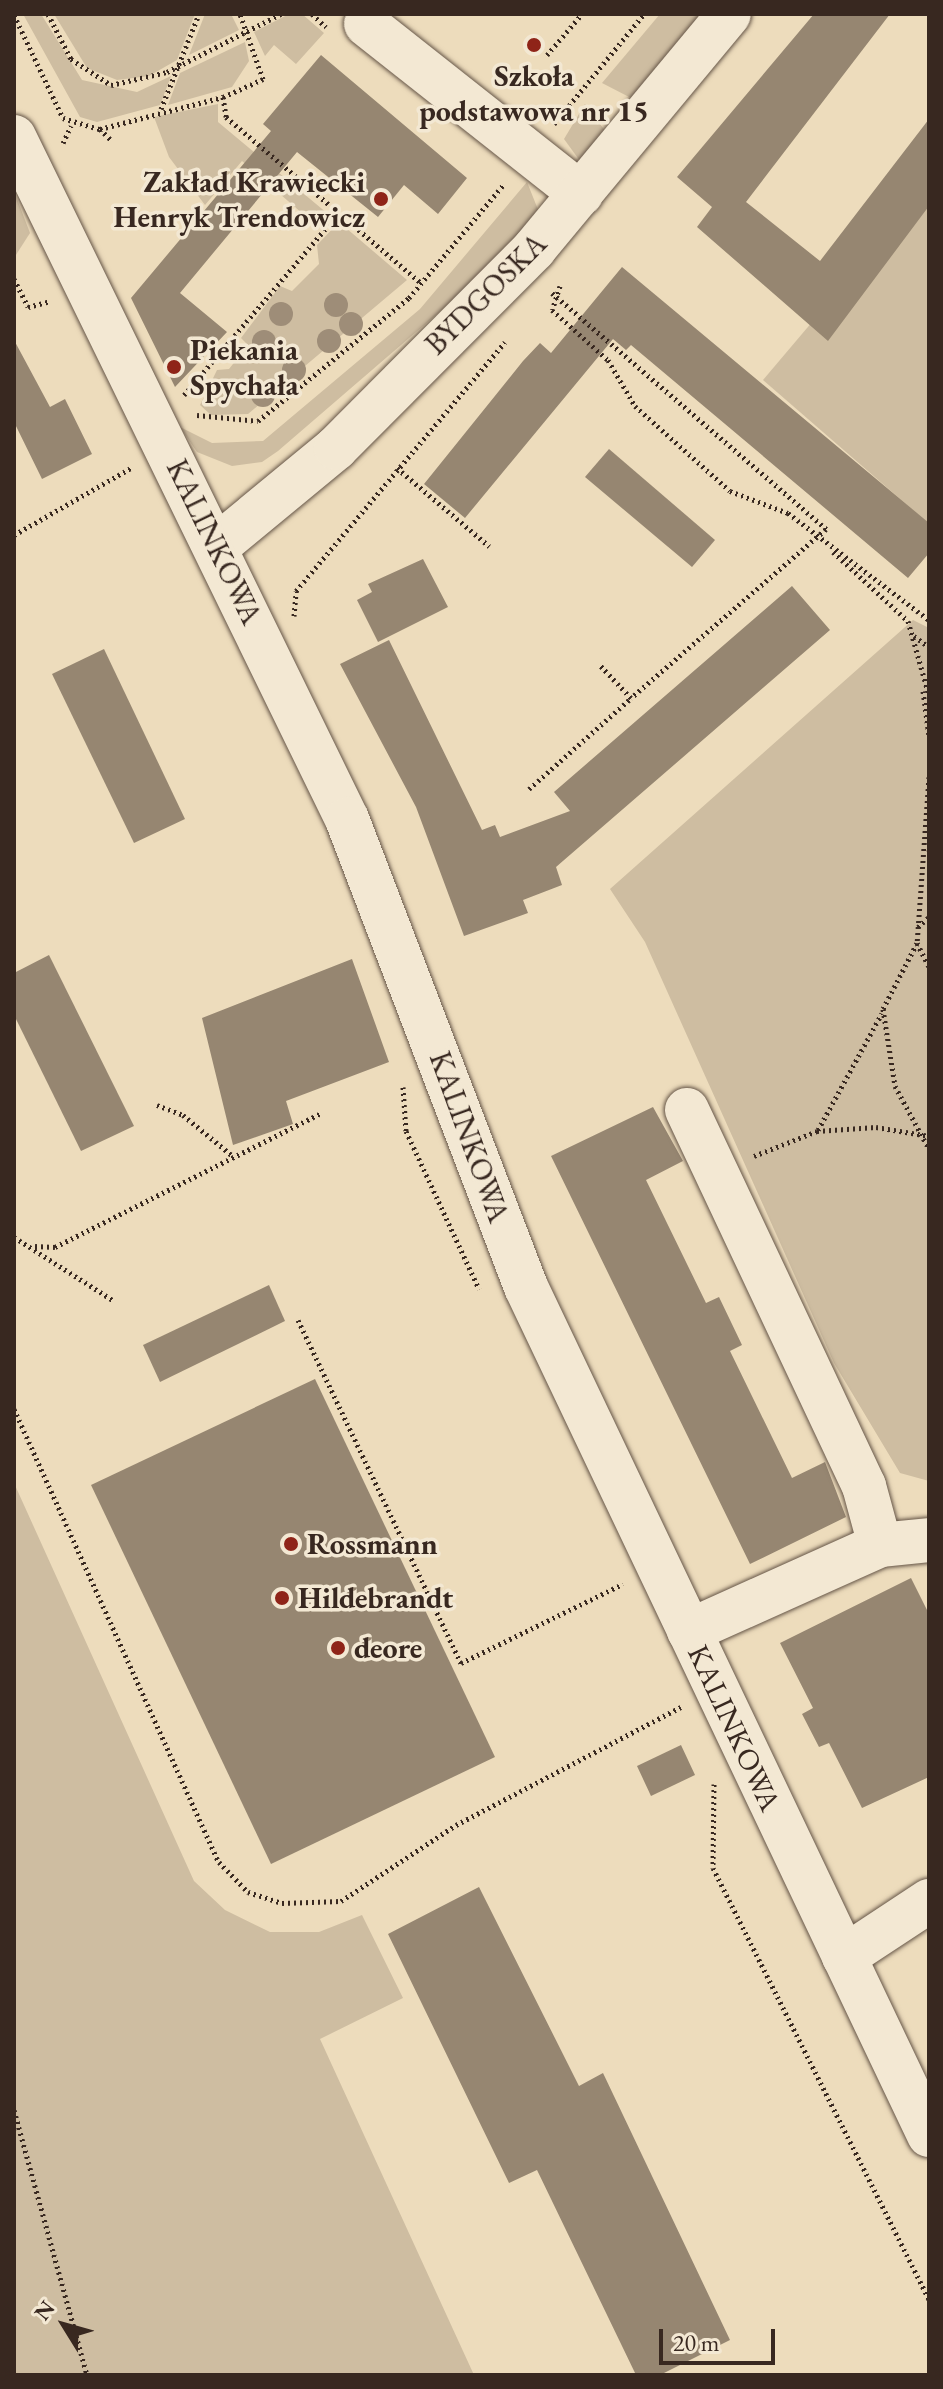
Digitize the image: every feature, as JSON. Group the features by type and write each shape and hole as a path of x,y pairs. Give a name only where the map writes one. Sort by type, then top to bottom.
{"street":[{"name":"BYDGOSKA","path":"216,547 336,448 581,194 729,14"},
{"path":"366,24 581,194"},
{"name":"KALINKOWA","path":"14,137 353,834 526,1287 929,2135"},
{"path":"687,1110 864,1486 880,1545"},
{"path":"689,1631 880,1545 929,1540"},
{"path":"844,1957 929,1901"}],"path":[{"path":"48,14 71,59 111,85 135,84 179,66 281,14"},
{"path":"161,110 199,14"},
{"path":"14,15 63,118 71,126 100,129 161,110 223,97 263,79 249,31 240,14"},
{"path":"547,55 582,14"},
{"path":"339,213 178,402 207,421 258,421 421,283 644,14"},
{"path":"223,97 226,117 421,283"},
{"path":"100,129 111,140"},
{"path":"539,300 556,278"},
{"path":"529,789 826,529 547,289"},
{"path":"293,633 296,591 510,336"},
{"path":"635,406 730,491 788,513 929,620"},
{"path":"14,535 143,461"},
{"path":"397,468 489,546"},
{"path":"818,537 908,621 929,736"},
{"path":"913,636 929,647"},
{"path":"599,664 631,698"},
{"path":"922,686 929,695"},
{"path":"817,1131 917,943 929,777"},
{"path":"918,927 929,917"},
{"path":"917,943 929,967"},
{"path":"883,1009 895,1086 929,1149"},
{"path":"399,1071 406,1131 487,1303"},
{"path":"157,1105 183,1115 234,1157"},
{"path":"35,1246 55,1247 320,1114"},
{"path":"715,1171 817,1131 876,1127 921,1139 929,1136"},
{"path":"14,1237 35,1246 114,1301"},
{"path":"298,1320 461,1663 632,1579"},
{"path":"14,1409 219,1862 248,1892 282,1903 341,1901 456,1825 689,1703 694,1714"},
{"path":"713,1770 713,1868 929,2300"},
{"path":"14,2110 87,2375"}],"shaded area":[{"path":"23,14 41,14 82,80 137,92 171,76 160,105 97,122 80,117"},
{"path":"54,14 195,14 177,60 149,76 117,80 87,68"},
{"path":"205,14 231,14 239,30 189,55"},
{"path":"289,14 302,14 324,33 296,64 274,45 265,56 254,32"},
{"path":"660,14 702,14 633,99 602,83"},
{"path":"245,42 249,61 232,87 168,105 180,73"},
{"path":"218,104 218,122 328,214 318,227 242,161 205,205 169,157 154,117"},
{"path":"585,104 606,132 580,161 564,139"},
{"path":"527,182 539,212 466,289 278,451 262,462 232,466 197,452 180,427 212,443 263,441 420,309"},
{"path":"929,184 929,524 763,380"},
{"path":"14,191 30,233 14,258"},
{"path":"339,222 407,280 248,414 211,415 200,405 217,370 229,369 248,345 241,338 280,286 292,291 319,264 317,245"},
{"path":"913,620 929,628 929,1481 900,1473 834,1363 645,942 610,889"},
{"path":"14,1483 194,1881 225,1910 270,1932 319,1932 362,1915 403,1998 320,2039 474,2375 14,2375"}],"building":[{"path":"814,14 890,14 746,202 820,261 929,119 929,206 828,341 697,227 712,207 677,177"},
{"path":"321,55 467,178 438,214 404,185 378,217 297,152 180,293 227,332 175,387 131,298 271,131 263,124"},
{"path":"622,267 929,523 929,553 908,578 631,345 626,350 613,339 465,518 424,484 523,361 540,343 551,353"},
{"path":"14,340 50,407 65,399 92,454 42,479 14,422"},
{"path":"609,449 715,540 692,567 585,477"},
{"path":"423,559 448,607 378,642 357,600 372,592 368,584"},
{"path":"792,586 830,630 556,867 562,885 523,900 528,913 464,936 416,807 340,664 389,640 482,830 495,825 500,837 570,811 554,792"},
{"path":"104,649 185,819 134,843 52,674"},
{"path":"49,955 134,1126 81,1151 14,1015 14,973"},
{"path":"352,959 389,1062 286,1101 293,1124 233,1145 202,1018"},
{"path":"653,1107 683,1161 646,1180 706,1303 719,1297 742,1345 730,1351 792,1478 825,1462 846,1517 750,1564 551,1156"},
{"path":"269,1285 285,1321 160,1382 143,1345"},
{"name":"Hildebrandt","path":"315,1379 495,1757 271,1864 91,1485"},
{"path":"911,1578 929,1614 929,1777 862,1808 829,1743 819,1747 802,1714 813,1708 780,1643"},
{"path":"681,1745 695,1775 651,1796 637,1766"},
{"path":"479,1887 579,2086 603,2073 730,2340 660,2375 636,2375 537,2170 509,2183 388,1934"}],"place":[{"name":"Szkoła podstawowa nr 15","path":"534,45"},
{"name":"Zakład Krawiecki Henryk Trendowicz","path":"381,199"},
{"name":"Piekania Spychała","path":"174,367"},
{"name":"Rossmann","path":"291,1544"},
{"name":"Hildebrandt","path":"282,1598"},
{"name":"deore","path":"338,1648"}]}
